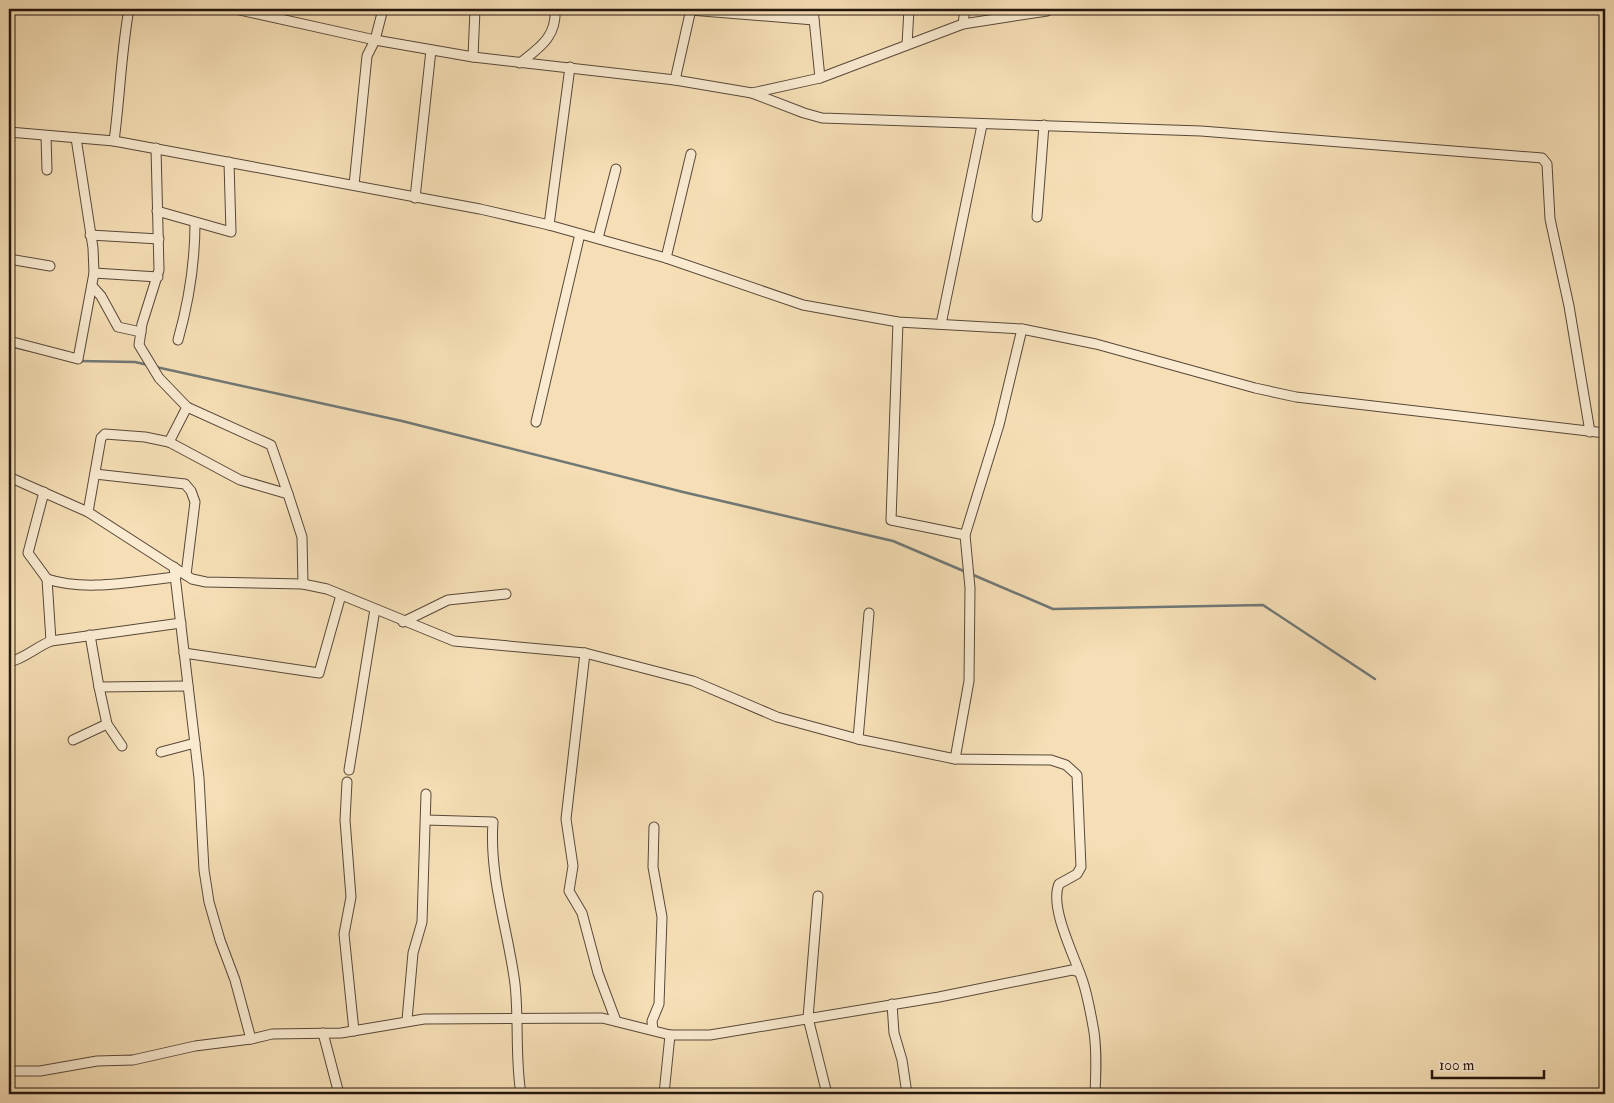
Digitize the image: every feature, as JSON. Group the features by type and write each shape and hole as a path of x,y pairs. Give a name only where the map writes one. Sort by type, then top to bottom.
{"street":[{"path":"114,141 121,93 124,40 129,9"},
{"path":"234,9 374,40 473,57 675,80 752,93 822,118 982,125 1044,125 1201,131 1542,158 1547,164 1550,219 1570,306 1590,432"},
{"path":"354,185 367,56 383,9"},
{"path":"473,57 476,9"},
{"path":"520,63 549,40 556,16 555,9"},
{"path":"813,9 820,78"},
{"path":"907,45 908,9"},
{"path":"963,24 965,9"},
{"path":"752,93 820,78 963,24 1047,11 1048,9"},
{"path":"675,80 690,10 814,20"},
{"path":"415,198 431,50"},
{"path":"549,225 570,67"},
{"path":"941,324 982,125"},
{"path":"1037,217 1044,125"},
{"path":"9,132 114,141 480,209 549,225 666,258 803,305 898,322 1022,329 1096,344 1255,388 1296,397 1605,434"},
{"path":"46,136 47,170"},
{"path":"9,341 78,359 94,273 94,248 90,235 76,138"},
{"path":"156,148 159,239 158,277 141,332 140,346 160,378 187,407 270,445 302,537 303,584"},
{"path":"666,258 691,154"},
{"path":"157,211 231,232 229,162"},
{"path":"598,238 616,169"},
{"path":"178,340 189,301 195,263 195,223"},
{"path":"536,422 580,234"},
{"path":"90,235 159,239"},
{"path":"9,259 50,266"},
{"path":"94,273 158,277"},
{"path":"92,286 101,296 118,327 141,332"},
{"path":"898,322 891,520 965,535"},
{"path":"955,759 969,681 970,588 965,535 998,424 1022,329"},
{"path":"169,442 187,407"},
{"path":"88,512 101,438 105,434 145,437 169,442 240,480 288,494"},
{"path":"95,474 185,484 191,491 195,502 186,575"},
{"path":"9,477 88,512 192,579 206,582 303,584 327,589 403,622 454,641 585,653 693,681 777,717 858,739 955,759 1051,760 1066,765 1077,776 1081,867 1077,874 1058,884 1055,894 1079,972 1094,1032 1097,1060 1095,1094"},
{"path":"44,492 28,553 47,579 51,640"},
{"path":"174,567 195,743 204,870 209,902 220,940 235,980 251,1039"},
{"path":"47,579 62,583 92,584 176,577"},
{"path":"403,622 448,600 506,594"},
{"path":"184,653 319,673 341,595"},
{"path":"348,770 375,609"},
{"path":"858,739 869,613"},
{"path":"9,662 18,660 38,646 51,640 181,623"},
{"path":"90,635 108,724 122,746"},
{"path":"585,653 566,820 573,866 569,891 582,913 598,973 616,1021"},
{"path":"99,687 188,686"},
{"path":"73,740 108,724"},
{"path":"161,752 195,743"},
{"path":"347,782 345,820 352,890 344,934 354,1031"},
{"path":"407,1020 413,953 422,922 426,794"},
{"path":"426,820 493,822 492,846 497,897 515,983 521,1094"},
{"path":"653,1030 652,1021 659,1004 662,917 653,867 654,827"},
{"path":"818,896 808,1018 827,1094"},
{"path":"9,1071 40,1071 90,1062 133,1060 196,1046 251,1039 284,1032 323,1034 354,1031 407,1020 517,1017 602,1018 670,1035 710,1034 892,1004 1072,970 1079,972"},
{"path":"892,1004 894,1033 902,1060 907,1094"},
{"path":"323,1034 339,1094"},
{"path":"664,1094 670,1035"}],"waterway":[{"path":"9,346 32,351"},
{"path":"79,361 135,362 148,365"},
{"path":"156,367 402,421 683,492 893,541 966,572"},
{"path":"971,574 1053,609 1263,605 1375,679"}]}
